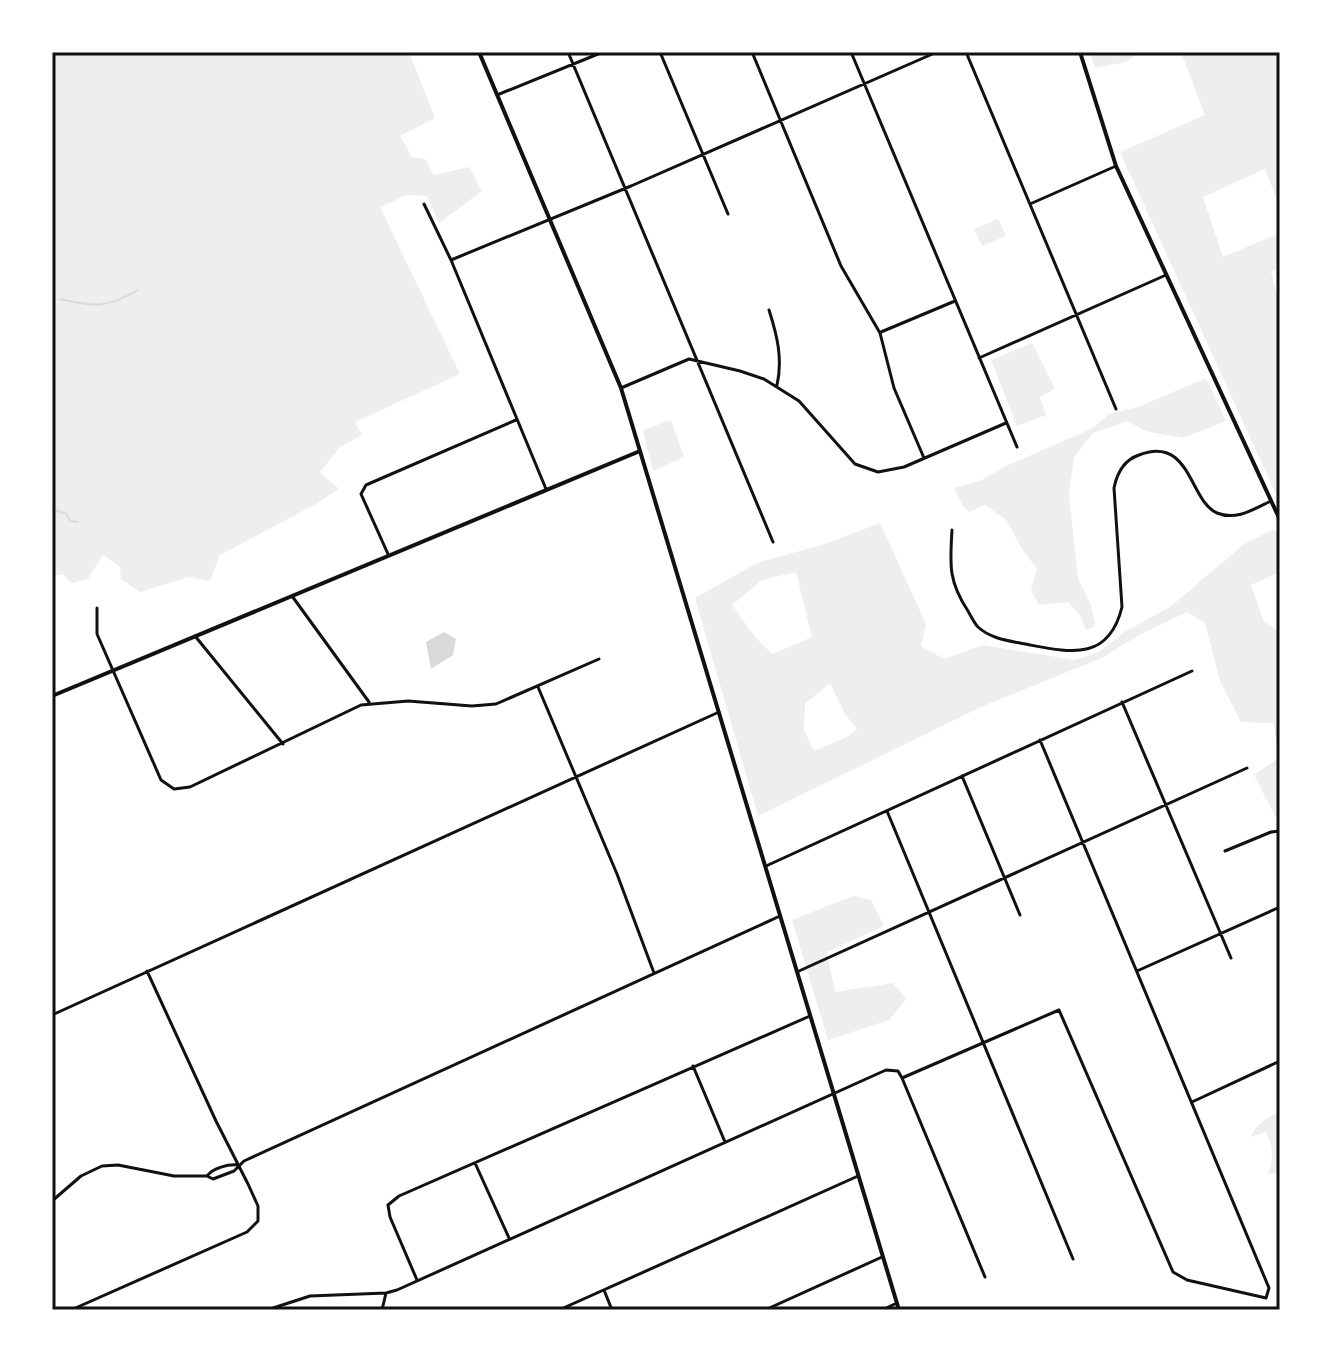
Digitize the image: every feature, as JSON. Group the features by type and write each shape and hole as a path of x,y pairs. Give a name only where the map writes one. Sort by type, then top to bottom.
{"street":[{"path":"479,52 621,388 899,1310"},
{"path":"568,52 773,542"},
{"path":"497,95 603,52"},
{"path":"660,52 728,214"},
{"path":"752,52 847,278 880,333 894,388 924,458"},
{"path":"851,52 1017,447"},
{"path":"451,260 937,52"},
{"path":"966,52 1116,409"},
{"path":"1080,52 1116,166 1280,520"},
{"path":"1030,204 1116,166"},
{"path":"424,204 451,260 546,489"},
{"path":"979,358 1166,275"},
{"path":"880,333 955,301"},
{"path":"769,310 779,345 777,386"},
{"path":"621,388 695,359 740,371 777,386 799,401 860,467 884,472 1006,423"},
{"path":"388,555 361,494 366,485 516,420"},
{"path":"52,696 640,451"},
{"path":"952,530 952,581 978,626 996,638 1073,652 1093,648 1108,638 1118,624 1122,607 1114,488 1118,473 1127,462 1148,452 1174,457 1186,468 1211,510 1227,516 1242,515 1271,501"},
{"path":"292,596 369,702"},
{"path":"97,608 97,634 161,780 174,789 190,787 369,702 488,705 538,687 599,659"},
{"path":"195,636 283,744"},
{"path":"765,867 1192,671"},
{"path":"538,687 617,874 655,974"},
{"path":"1122,702 1231,958"},
{"path":"52,1015 719,712"},
{"path":"902,1078 1059,1010 1173,1272 1187,1280 1260,1298 1266,1298 1269,1294 1040,740"},
{"path":"797,972 1247,768"},
{"path":"962,776 1020,915"},
{"path":"887,811 1073,1259"},
{"path":"1225,851 1280,831"},
{"path":"1137,971 1280,907"},
{"path":"52,1201 81,1176 102,1166 126,1166 182,1177 220,1177 234,1171 238,1165 780,916"},
{"path":"71,1310 247,1232 258,1221 258,1206 147,971"},
{"path":"417,1280 390,1217 388,1205 399,1196 810,1016"},
{"path":"1192,1102 1280,1061"},
{"path":"693,1066 725,1142"},
{"path":"267,1310 310,1296 386,1293 886,1070 898,1071 902,1078 985,1277"},
{"path":"475,1163 509,1238"},
{"path":"207,1176 210,1171 238,1165"},
{"path":"559,1310 858,1176"},
{"path":"765,1310 882,1257"},
{"path":"604,1290 612,1310"},
{"path":"382,1310 386,1293"},
{"path":"882,1310 897,1303"}],"shaded area":[{"path":"52,52 409,52 435,118 400,136 412,157 425,159 434,175 469,167 482,191 439,223 427,196 407,195 380,207 460,374 355,422 362,435 340,447 320,472 339,489 220,555 210,581 189,577 140,592 121,579 120,567 103,555 88,579 71,583 63,574 52,576"},
{"path":"1090,52 1140,52 1126,62 1095,68"},
{"path":"1181,52 1280,52 1280,208 1265,169 1203,197 1223,257 1280,233 1280,267 1271,272 1280,305 1280,503 1120,152 1205,115"},
{"path":"998,219 1006,236 982,246 974,229"},
{"path":"1032,343 1055,389 1040,397 1046,415 1017,426 991,360"},
{"path":"1206,378 1226,421 1183,438 1145,431 1128,421 1093,433 1074,457 1069,495 1078,579 1091,605 1095,626 1086,630 1080,615 1068,602 1039,605 1031,591 1037,569 1006,520 985,505 969,512 954,488 980,481 1006,466 1093,428 1109,414 1138,407"},
{"path":"671,420 684,457 653,471 643,430"},
{"path":"880,523 926,624 921,646 944,659 983,645 1075,660 1099,652 1126,631 1170,607 1243,545 1274,529 1280,541 1280,572 1251,585 1264,622 1280,628 1280,814 1275,816 1254,775 1278,758 1274,723 1241,722 1220,681 1205,623 1187,612 1139,635 1102,658 983,706 758,816 695,598 757,563 825,544","holes":["796,572 812,637 772,654 755,637 732,605 762,580","830,683 845,714 857,729 845,738 814,751 804,730 805,704"]},
{"path":"444,632 456,639 453,655 431,669 426,642"},
{"path":"853,896 871,900 884,926 827,952 835,992 893,983 906,999 889,1020 828,1040 792,920"},
{"path":"1280,1112 1280,1171 1268,1175 1272,1153 1266,1132 1251,1137 1259,1125"}],"waterway":[{"path":"60,299 82,304 109,303 138,290"},
{"path":"52,504 57,511 67,514 70,521 78,522"}]}
